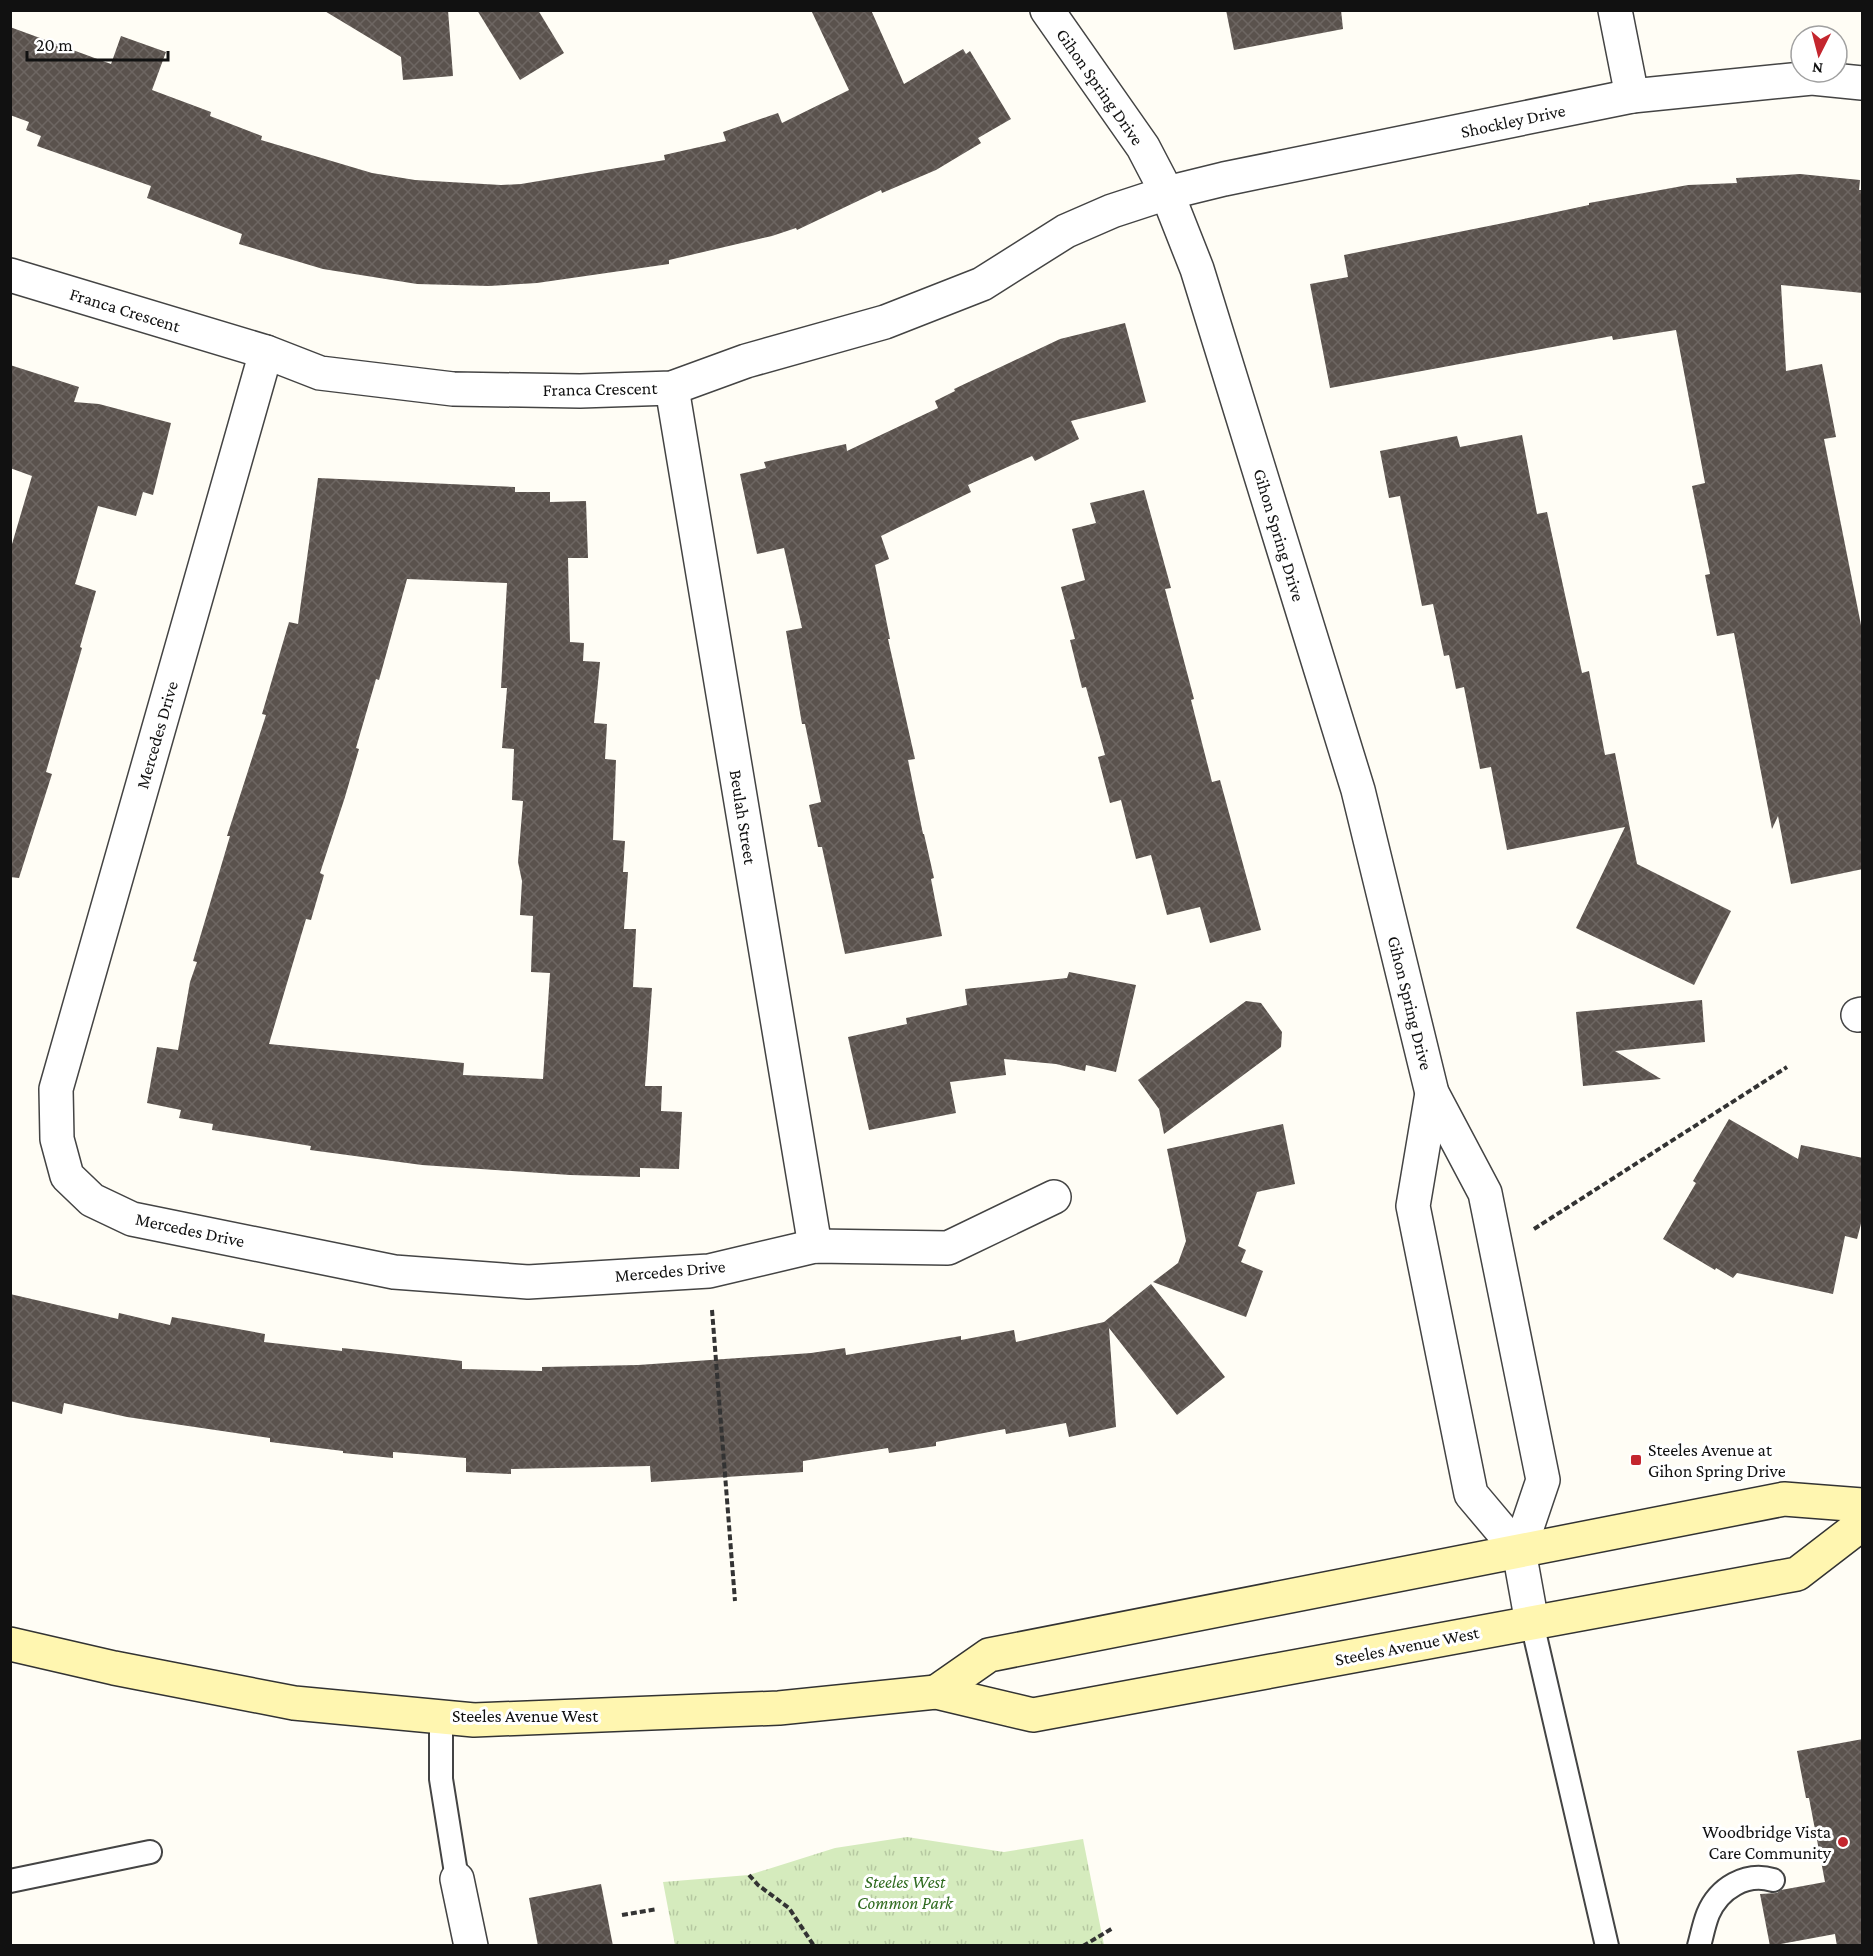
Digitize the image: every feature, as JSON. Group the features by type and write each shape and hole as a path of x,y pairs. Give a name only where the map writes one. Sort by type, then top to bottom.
{"main road":[{"name":"Steeles Avenue West","path":"936,1692 989,1655 1784,1499 1863,1505"},
{"name":"Steeles Avenue West","path":"10,1644 114,1668 294,1703 474,1720 779,1708 936,1692 1033,1715 1797,1574 1863,1524"}],"street":[{"name":"Gihon Spring Drive","path":"1047,10 1143,147 1167,193 1197,269 1358,790 1432,1093 1485,1193 1543,1480 1519,1551 1532,1623"},
{"path":"1615,10 1632,96"},
{"name":"Shockley Drive","path":"1167,193 1632,96 1812,78 1863,83"},
{"name":"Franca Crescent","path":"10,275 266,352 320,373 453,389 580,391 672,388 746,361 885,322 982,284 1066,231 1112,211 1167,193"},
{"name":"Mercedes Drive","path":"266,352 56,1089 57,1139 67,1176 92,1200 132,1219 394,1272 528,1281 709,1271 815,1246 948,1248 1054,1197"},
{"name":"Beulah Street","path":"672,388 815,1246"},
{"name":"Gihon Spring Drive","path":"1432,1093 1413,1206 1471,1494 1519,1551"},
{"path":"457,1879 471,1946"}],"lane":[{"path":"1532,1623 1607,1946"},
{"path":"441,1717 441,1779 457,1879"},
{"path":"10,1881 150,1852"},
{"path":"1699,1946 1709,1912 1728,1888 1749,1878 1773,1880"}],"path":[{"path":"1534,1229 1787,1067"},
{"path":"709,1271 735,1601"},
{"path":"748,1875 758,1886 789,1908 814,1946"},
{"path":"622,1915 657,1909"},
{"path":"1083,1946 1113,1928"}],"green space":[{"name":"Steeles West Common Park","path":"907,1837 1004,1852 1083,1839 1104,1945 675,1945 663,1882 749,1875 835,1848"}],"building":[{"path":"323,10 448,10 453,76 403,80 401,57"},
{"path":"477,10 538,10 564,53 520,80"},
{"path":"811,10 871,10 904,84 963,49 966,54 970,51 1011,119 978,138 981,143 936,170 882,193 881,190 797,230 796,228 772,236 669,260 669,264 537,283 489,286 417,284 323,269 239,244 242,234 147,198 151,186 37,146 41,136 26,130 29,122 10,115 10,27 111,64 121,36 166,52 152,90 211,112 210,116 262,136 261,140 372,173 415,180 521,184 665,160 664,155 726,141 723,132 778,113 782,123 849,90"},
{"path":"1226,10 1341,10 1343,29 1234,50"},
{"path":"1800,174 1860,180 1859,190 1863,190 1863,293 1781,285 1786,371 1822,364 1836,437 1824,439 1863,635 1863,869 1791,884 1778,816 1772,829 1734,633 1717,636 1705,575 1710,574 1692,486 1705,483 1676,330 1613,340 1612,336 1330,388 1310,284 1348,277 1344,255 1533,217 1589,205 1589,203 1688,185 1737,183 1736,178"},
{"path":"1125,323 1146,402 1071,421 1079,439 1035,461 1032,456 968,485 971,492 881,536 889,559 875,565 890,639 888,639 915,759 908,760 934,878 931,879 942,936 845,954 822,847 818,847 809,805 821,802 805,724 802,724 786,631 802,628 784,548 757,554 740,474 766,468 764,462 846,444 847,451 938,408 935,401 955,391 954,389 1060,339"},
{"path":"10,365 79,387 74,402 99,404 171,423 153,495 143,492 136,516 98,506 75,584 96,591 46,772 52,774 19,878 10,877 10,551 32,476 10,468"},
{"path":"1522,435 1537,514 1547,512 1582,673 1589,671 1605,755 1615,753 1637,864 1731,911 1694,985 1576,928 1625,827 1507,850 1491,767 1480,769 1464,687 1456,689 1449,655 1444,656 1433,604 1422,606 1400,496 1389,498 1380,451 1457,436 1460,447"},
{"path":"318,478 515,487 515,492 550,492 550,502 586,501 588,558 568,558 570,642 584,643 583,661 600,662 594,723 607,724 605,759 616,760 613,840 625,841 623,872 628,872 624,929 636,929 633,987 652,988 645,1086 662,1086 661,1111 682,1112 679,1169 640,1168 640,1177 570,1175 422,1165 310,1150 311,1146 212,1130 213,1124 179,1118 181,1110 147,1103 157,1047 178,1050 190,982 197,962 193,961 230,836 227,836 266,715 262,714 289,622 298,624","holes":["407,579 507,583 501,688 507,688 502,748 514,749 512,800 523,801 518,862 522,881 520,915 533,916 531,972 550,973 543,1079 463,1075 464,1063 269,1044 306,919 311,920 324,875 320,873 345,797 359,749 356,748 376,679 379,680"]},
{"path":"1144,490 1171,588 1165,589 1194,699 1191,700 1212,782 1220,780 1261,930 1210,943 1200,907 1167,915 1151,855 1136,859 1121,800 1110,803 1098,757 1105,755 1086,687 1082,688 1070,640 1075,639 1061,587 1085,580 1072,529 1096,523 1090,503"},
{"path":"1069,972 1136,985 1116,1072 1086,1065 1085,1071 1056,1064 1004,1059 1006,1075 950,1082 956,1113 869,1130 848,1037 907,1024 906,1018 967,1005 965,989 1067,978"},
{"path":"1702,1000 1705,1042 1615,1051 1661,1079 1583,1086 1576,1012"},
{"path":"1246,1001 1261,1003 1282,1032 1281,1047 1164,1134 1159,1109 1138,1080"},
{"path":"1729,1119 1798,1159 1801,1145 1863,1158 1863,1216 1857,1239 1845,1236 1833,1294 1737,1273 1733,1278 1663,1239 1696,1183 1693,1181"},
{"path":"1283,1124 1295,1184 1257,1192 1238,1246 1246,1250 1241,1262 1263,1271 1246,1317 1153,1282 1178,1263 1186,1241 1167,1149"},
{"path":"1151,1284 1225,1377 1177,1415 1109,1328 1116,1427 1069,1437 1066,1423 1006,1434 1005,1429 936,1442 936,1446 889,1453 888,1448 803,1461 803,1472 651,1482 650,1466 511,1469 511,1474 466,1472 466,1458 393,1452 393,1458 343,1453 343,1451 270,1442 270,1438 127,1417 64,1403 62,1414 10,1401 10,1294 118,1319 119,1313 170,1325 172,1317 265,1334 264,1342 462,1361 462,1369 542,1371 542,1367 638,1365 811,1353 845,1348 846,1355 961,1336 961,1340 1014,1330 1016,1342 1104,1322"},
{"name":"Woodbridge Vista Care Community","path":"1863,1739 1863,1946 1837,1946 1835,1934 1770,1946 1760,1894 1777,1893 1781,1890 1825,1882 1809,1798 1806,1798 1797,1751"},
{"path":"601,1884 613,1946 538,1946 529,1898"}],"place":[{"name":"Steeles Avenue at Gihon Spring Drive","path":"1636,1460"},
{"name":"Woodbridge Vista Care Community","path":"1843,1842"}]}
